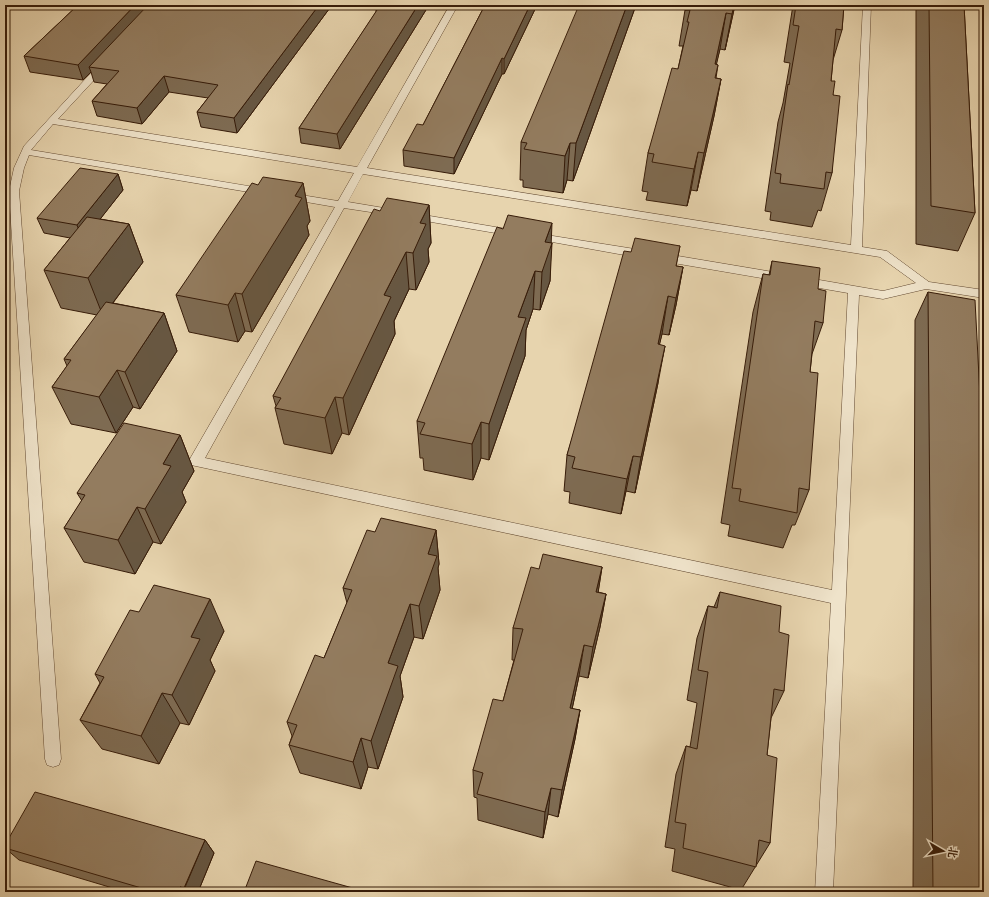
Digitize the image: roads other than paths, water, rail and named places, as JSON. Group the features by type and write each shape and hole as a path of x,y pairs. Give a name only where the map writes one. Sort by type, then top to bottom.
{"lane":[{"path":"454,5 196,461 838,598"},
{"path":"856,250 868,5"},
{"path":"53,759 14,191 18,168 26,152 51,121 111,57"},
{"path":"51,121 883,254 926,285"},
{"path":"26,152 884,295 926,285 984,294"},
{"path":"824,892 854,290"}]}
